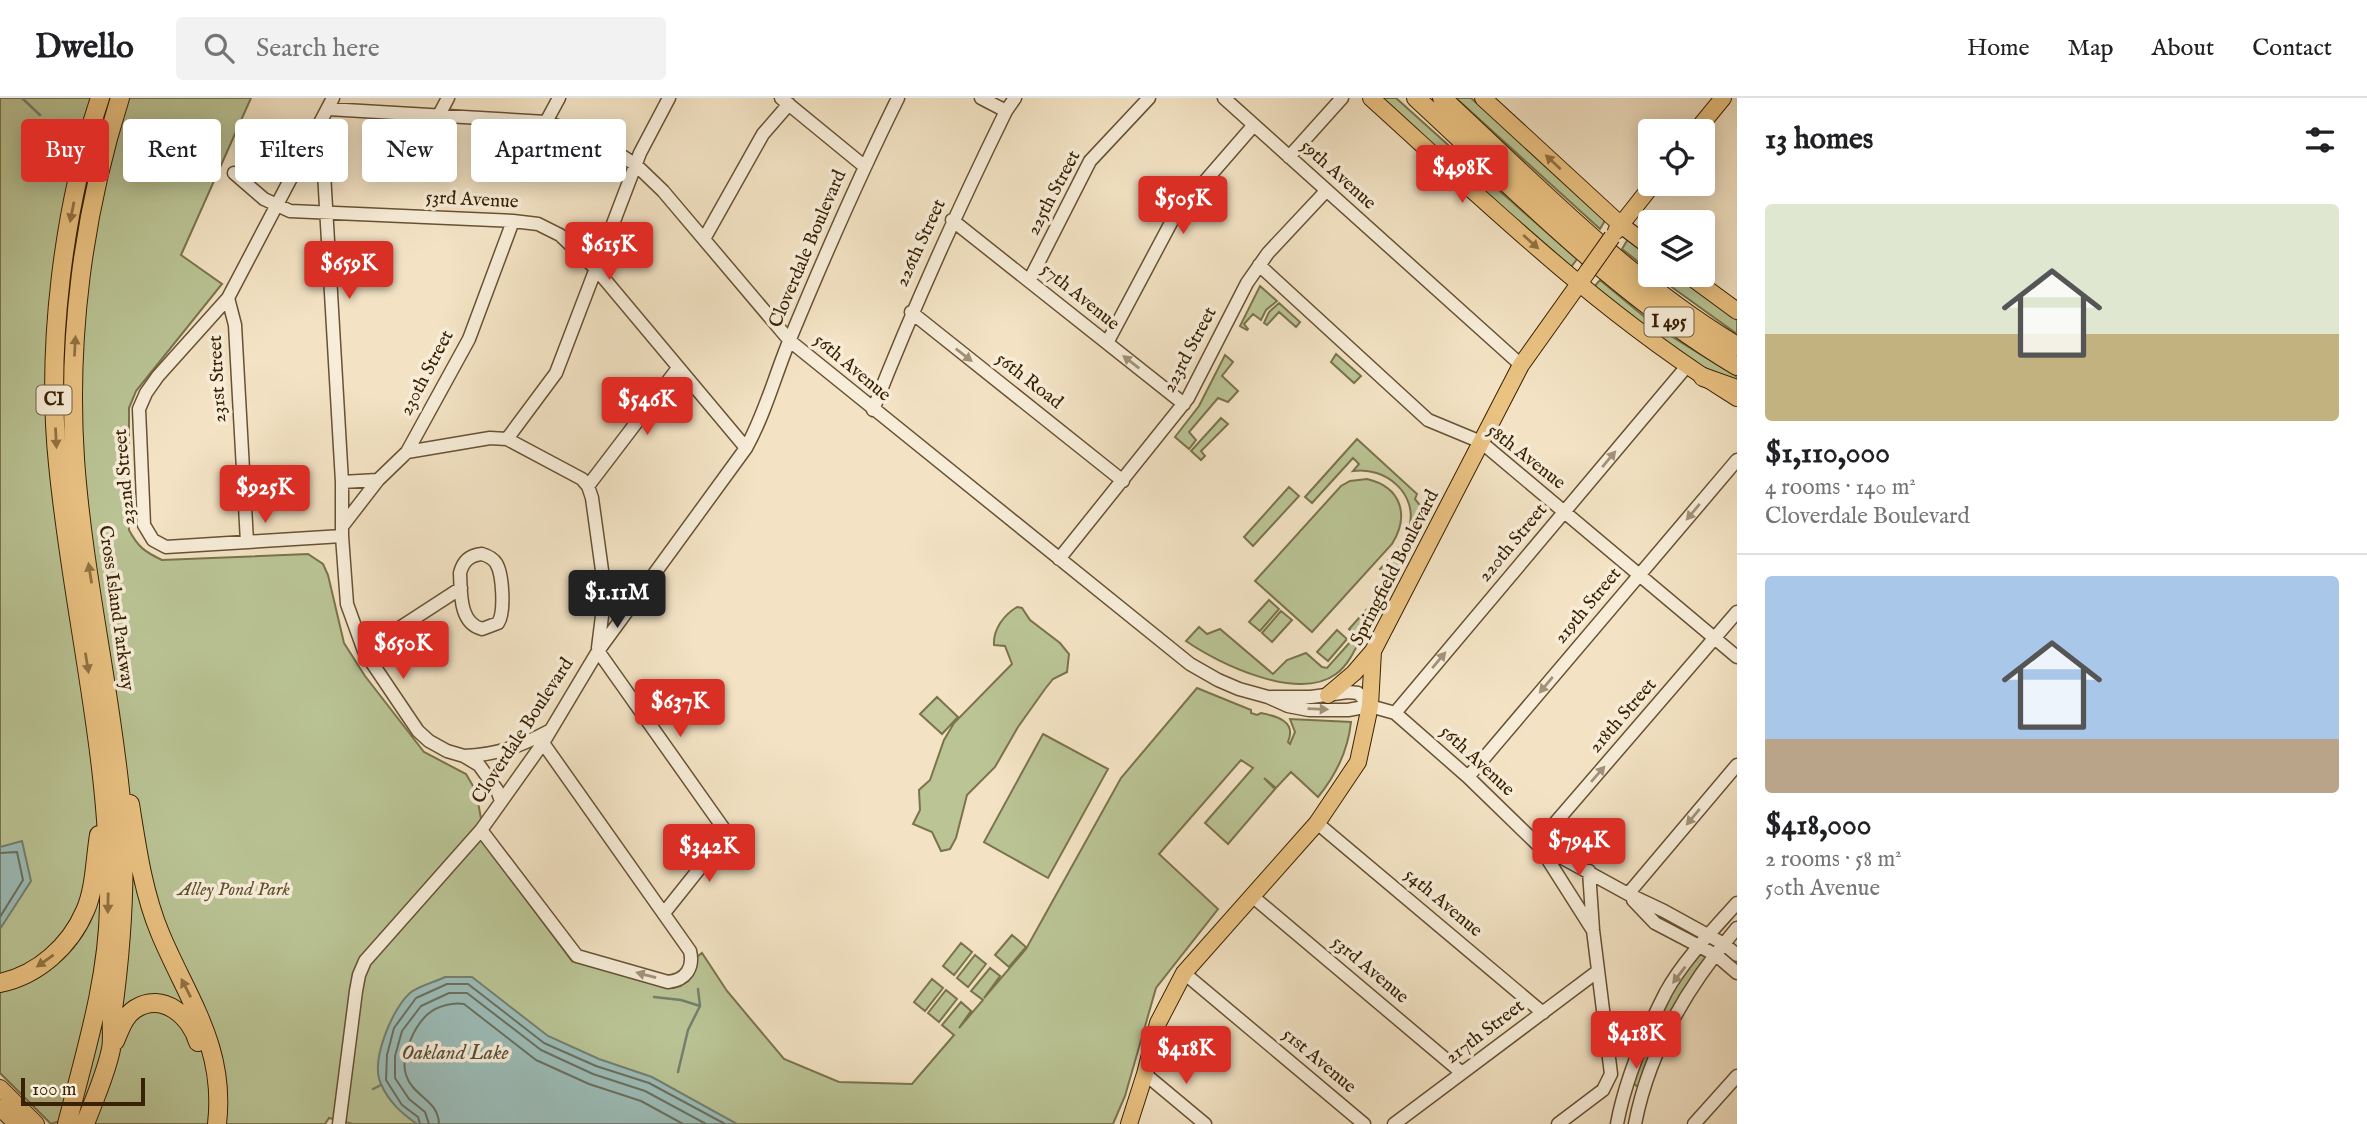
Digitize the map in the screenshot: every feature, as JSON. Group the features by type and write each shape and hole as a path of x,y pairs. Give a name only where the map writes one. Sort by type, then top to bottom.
{"highway":[{"name":"Cross Island Parkway","path":"67,1124 86,1057 98,996 109,908 102,762 64,520 57,462 54,401 61,279 81,168 100,98"},
{"name":"Cross Island Parkway","path":"85,1124 112,1048 111,1024 118,974 123,900 121,803 75,459 74,357 79,285 88,227 120,98"},
{"name":"I 495","path":"1416,98 1605,272 1656,313 1737,366"},
{"name":"I 495","path":"1442,98 1616,257 1693,318 1737,346"},
{"path":"1703,377 1737,389"},
{"path":"107,688 124,761 146,891 160,932 211,1045 219,1084 217,1124"},
{"path":"0,983 27,972 55,954 72,935 86,909 99,833 102,762"},
{"path":"112,1048 126,1018 145,1004 174,1008 187,1018 195,1031 206,1073 206,1124"}],"main road":[{"path":"1371,98 1687,366 1737,398"},
{"path":"1483,98 1616,231 1638,241"},
{"path":"1706,119 1723,98"},
{"name":"Springfield Boulevard","path":"1129,1124 1146,1074 1158,1023 1184,973 1317,823 1358,762 1370,706 1373,651 1521,365 1644,196"},
{"path":"1704,287 1736,310"},
{"path":"1328,695 1354,673 1373,651"},
{"path":"0,1088 36,1124"},
{"path":"0,1108 17,1124"}],"street":[{"path":"439,115 448,98"},
{"path":"548,119 559,98"},
{"path":"507,439 556,373 636,165 669,98"},
{"name":"Cloverdale Boulevard","path":"339,1124 361,968 481,830 550,731 626,610 746,449 757,429 790,341 864,166 898,98"},
{"path":"981,98 1006,111"},
{"name":"226th Street","path":"873,410 911,312 952,220 1015,98"},
{"name":"225th Street","path":"1029,281 1090,161 1149,98"},
{"name":"59th Avenue","path":"1224,98 1521,365"},
{"path":"1289,157 1342,98"},
{"path":"704,239 763,134 785,101 864,166"},
{"name":"56th Avenue","path":"330,104 500,119"},
{"path":"1107,343 1174,217 1253,126"},
{"name":"56th Avenue","path":"626,158 663,191 790,341 1190,664 1239,689 1288,706 1309,710 1348,710 1370,706 1395,713 1468,777 1537,844 1664,911 1704,941 1737,973"},
{"name":"53rd Avenue","path":"234,173 275,205 290,211 513,221 538,225 560,235 596,269 746,449"},
{"path":"228,298 288,182"},
{"path":"325,182 347,604 364,651 418,731 429,741 479,765 497,790 501,801"},
{"name":"223rd Street","path":"1059,559 1184,404 1259,265 1326,191"},
{"name":"57th Avenue","path":"952,220 1184,404"},
{"name":"230th Street","path":"343,530 378,480 407,452 469,339 513,221"},
{"name":"58th Avenue","path":"1259,265 1428,419 1480,442 1737,657"},
{"name":"232nd Street","path":"228,298 158,376 139,409 144,524 153,540 166,547 247,542"},
{"name":"231st Street","path":"228,298 234,325 247,542"},
{"name":"56th Road","path":"911,312 1123,481"},
{"name":"220th Street","path":"1395,713 1687,366"},
{"path":"588,486 678,368"},
{"path":"407,452 490,438 507,439 582,479 588,486 603,578 604,604 598,651 736,846"},
{"name":"219th Street","path":"1468,777 1737,460"},
{"path":"342,482 378,480"},
{"path":"247,542 343,530"},
{"path":"482,554 493,560 499,568 503,611 498,623 482,629 468,622 464,614 461,588 461,567 468,558 482,554"},
{"path":"364,651 461,588"},
{"path":"604,604 615,610 626,610"},
{"name":"218th Street","path":"1537,844 1737,612"},
{"name":"56th Avenue","path":"1268,697 1311,697 1348,692 1358,694 1370,706"},
{"path":"464,756 499,753 550,731"},
{"path":"481,830 577,956 673,981 687,973 691,964 690,951 542,743"},
{"path":"1628,894 1737,765"},
{"name":"54th Avenue","path":"1317,823 1543,1013"},
{"path":"664,913 727,834"},
{"path":"1537,844 1592,930"},
{"path":"1589,871 1592,930 1609,1080 1618,1119"},
{"name":"53rd Avenue","path":"1252,896 1462,1073"},
{"path":"1618,1119 1634,1065 1667,991 1704,941 1737,903"},
{"path":"1636,1124 1657,1053 1681,1003 1737,928"},
{"name":"56th Avenue","path":"1704,941 1724,944 1737,955"},
{"name":"217th Street","path":"1394,1124 1598,971"},
{"name":"51st Avenue","path":"1184,973 1364,1124"},
{"path":"1146,1074 1205,1124"},
{"path":"1694,1124 1737,1076"},
{"path":"1609,1080 1628,1085 1643,1094"},
{"path":"1558,1124 1593,1098 1609,1080"}],"green space":[{"name":"Alley Pond Park","path":"0,98 251,98 242,119 235,119 235,134 221,165 221,119 123,119 123,182 214,182 181,255 222,284 136,391 129,408 129,530 142,548 162,560 308,554 323,564 344,643 365,676 424,752 466,774 476,791 486,846 572,961 673,988 681,986 702,953 727,991 784,1059 839,1082 912,1084 954,1035 942,1025 961,1002 971,1011 959,1028 983,1000 971,991 990,968 1000,976 984,998 1026,949 1121,778 1197,688 1251,710 1251,713 1267,714 1284,721 1290,729 1290,744 1295,732 1290,719 1351,722 1340,762 1318,797 1291,772 1276,788 1264,778 1275,789 1228,844 1205,823 1253,768 1241,760 1159,854 1218,909 1156,988 1125,1096 1113,1124 353,1124 329,1118 325,1124 51,1124 0,1073"},
{"path":"1379,98 1396,98 1457,153 1465,165 1468,163 1577,259 1569,270"},
{"path":"1456,98 1471,98 1606,219 1600,229"},
{"path":"1628,239 1638,246 1638,262 1622,249"},
{"path":"1600,280 1658,328 1737,377 1737,384 1704,372 1593,288"},
{"path":"1260,286 1277,301 1266,310 1261,320 1253,314 1244,324 1247,330 1240,326"},
{"path":"1672,287 1692,287 1737,320 1737,334"},
{"path":"1279,303 1300,322 1296,327 1279,312 1267,325 1264,323 1269,312"},
{"path":"1336,354 1361,376 1354,383 1331,362"},
{"path":"1225,355 1233,362 1222,376 1238,391 1228,402 1218,398 1189,432 1196,440 1189,449 1175,437 1199,406"},
{"path":"1221,418 1228,424 1201,451 1205,456 1201,460 1191,451"},
{"path":"1357,439 1417,494 1415,499 1427,514 1391,582 1380,569 1404,540 1411,516 1409,504 1397,485 1377,473 1353,471 1359,464 1353,458 1312,503 1305,497"},
{"path":"1367,479 1388,488 1395,495 1401,513 1397,533 1392,544 1312,632 1255,581 1341,486 1350,481"},
{"path":"1289,487 1299,496 1253,546 1244,537"},
{"path":"1387,587 1349,660 1336,674 1320,682 1301,684 1259,677 1218,660 1186,641 1199,627 1207,634 1220,629 1273,674 1287,660 1306,653 1327,668 1352,640 1353,633 1349,629"},
{"path":"1269,600 1279,609 1260,631 1249,622"},
{"path":"1017,607 1022,608 1030,620 1060,643 1069,654 1067,672 1053,679 1018,727 995,767 967,795 956,838 950,849 941,851 932,832 913,824 920,810 919,790 930,780 944,740 954,723 1012,664 1005,646 994,645 994,639 1000,623"},
{"path":"1281,611 1292,620 1272,642 1262,633"},
{"path":"1337,630 1347,639 1328,661 1317,652"},
{"path":"937,697 958,717 942,734 920,714"},
{"path":"1043,734 1108,769 1048,878 984,842"},
{"path":"1012,935 1026,947 1009,967 995,955"},
{"path":"961,943 972,952 954,975 943,966"},
{"path":"1701,952 1707,957 1639,1088 1633,1083 1661,1014 1679,981"},
{"path":"975,955 986,964 968,987 957,978"},
{"path":"932,979 943,988 925,1011 914,1002"},
{"path":"946,990 957,999 939,1022 928,1013"}],"water":[{"path":"22,841 31,881 0,929 0,847"},
{"name":"Oakland Lake","path":"445,977 472,977 548,1036 599,1059 652,1077 737,1124 417,1124 396,1107 388,1096 378,1074 378,1062 390,1023 403,1001 413,991"}],"waterway":[{"path":"22,98 40,115"},
{"path":"698,989 700,1006"},
{"path":"654,997 681,1000 700,1006 688,1030 678,1072"},
{"path":"373,1089 381,1085"}]}
